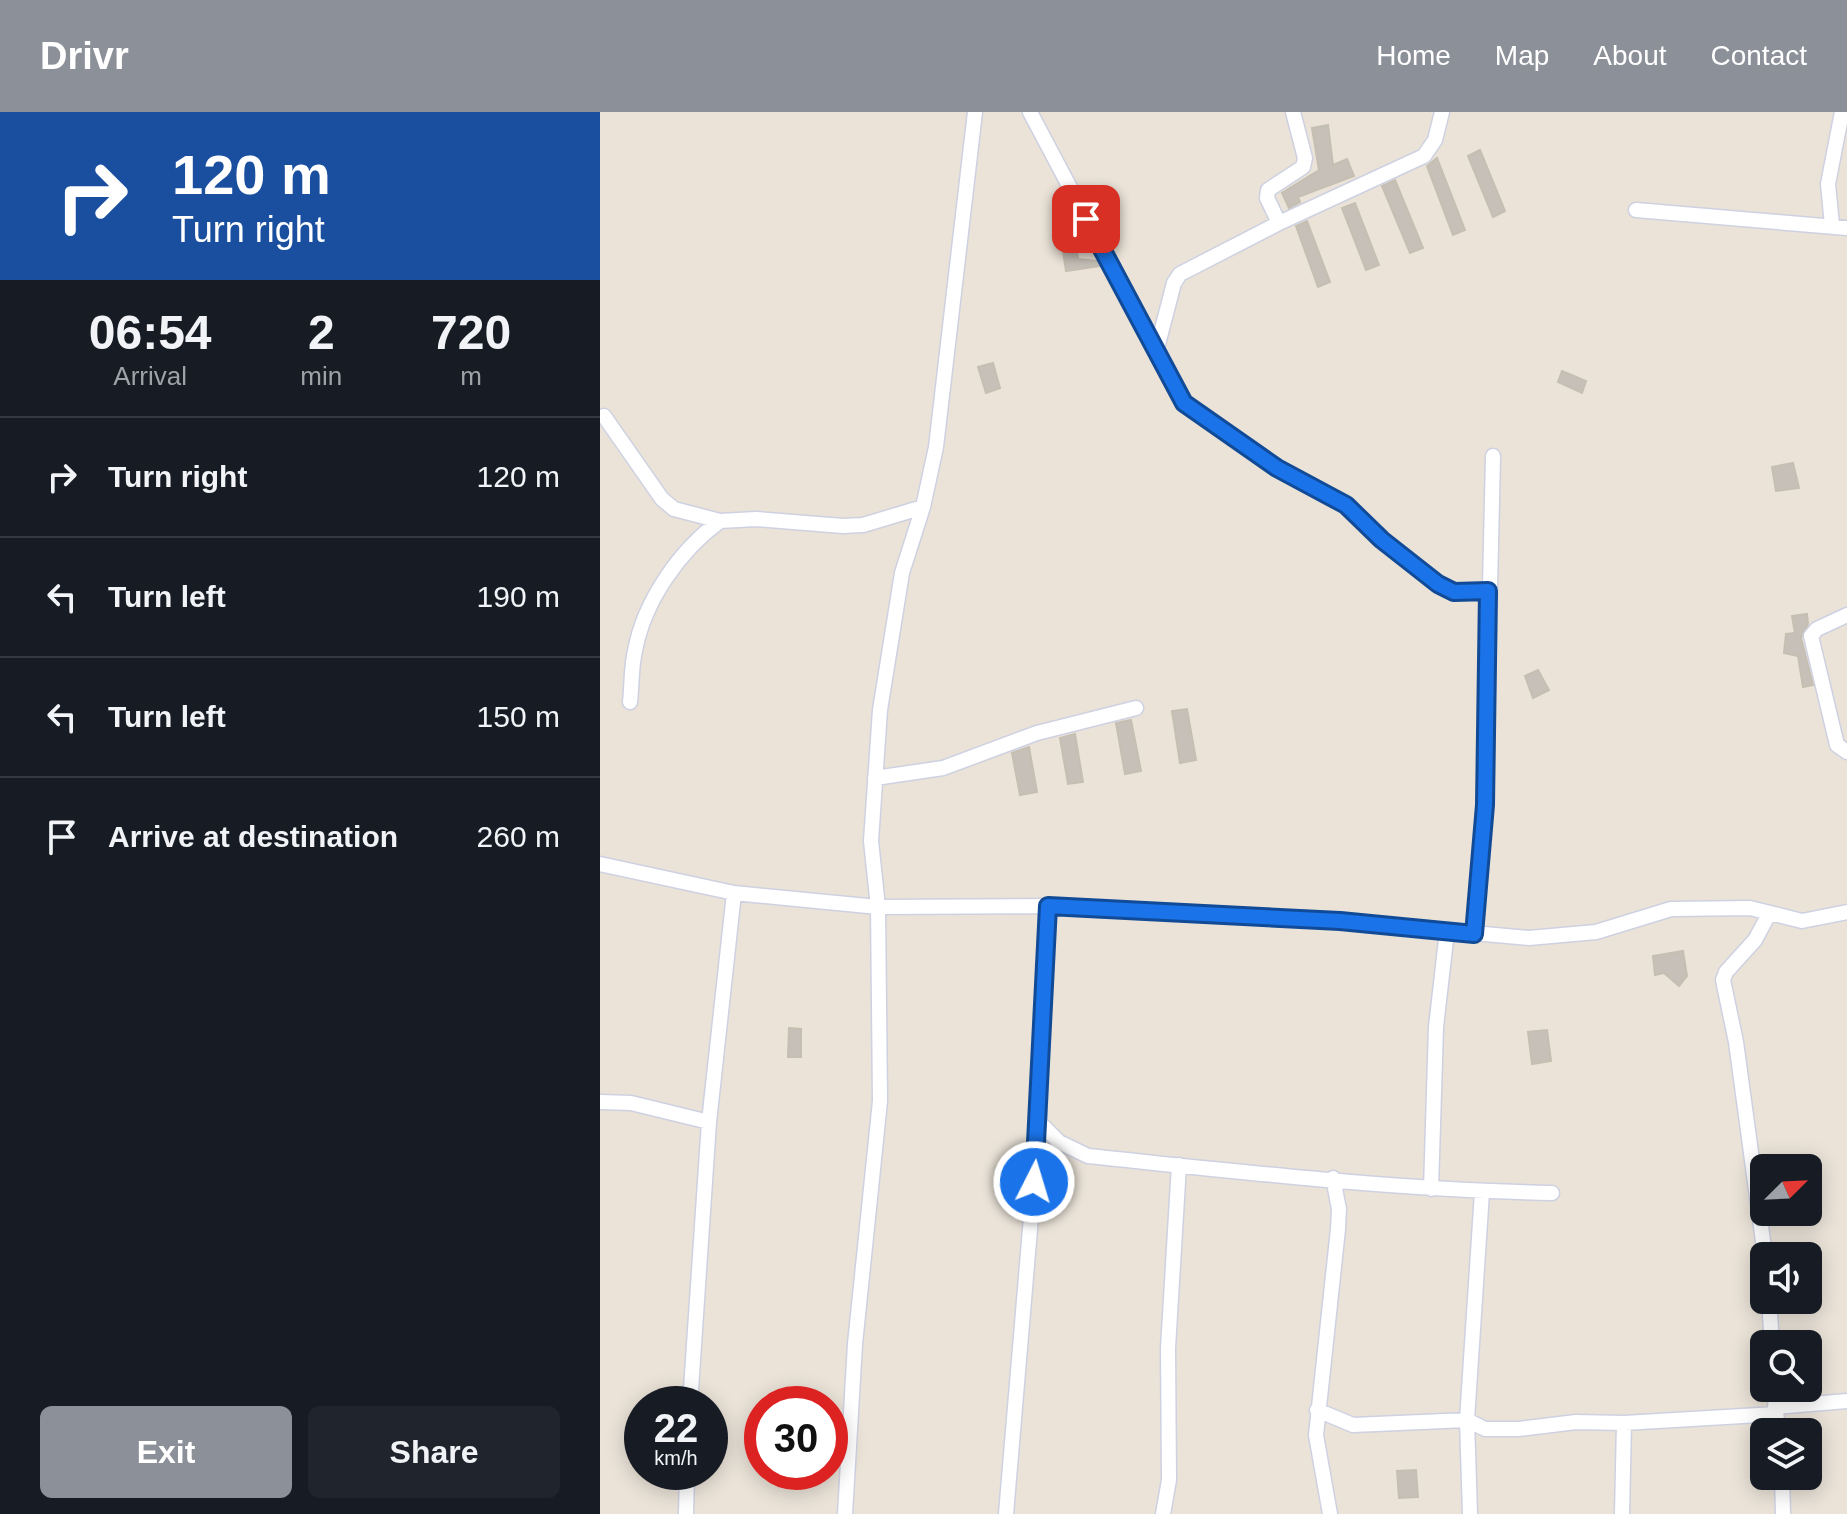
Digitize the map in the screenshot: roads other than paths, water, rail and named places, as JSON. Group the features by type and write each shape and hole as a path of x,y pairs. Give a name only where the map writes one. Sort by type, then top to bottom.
{"street":[{"path":"845,1514 855,1344 880,1101 878,907 871,841 880,710 902,573 923,507 936,447 975,112"},
{"path":"1030,112 1184,403 1277,468 1346,505 1382,540 1438,584 1454,592 1488,591"},
{"path":"1279,223 1267,198 1268,190 1303,167 1305,158 1293,112"},
{"path":"1156,352 1174,283 1180,274 1279,223 1424,156 1435,140 1442,112"},
{"path":"1636,210 1839,227 1828,184 1842,112"},
{"path":"604,416 662,499 674,509 720,521 756,519 863,525 923,507"},
{"path":"1474,934 1485,805 1493,456"},
{"path":"630,702 635,650 660,589 694,540 720,521"},
{"path":"1847,615 1817,629 1811,636 1837,745 1847,752"},
{"path":"875,778 943,768 1037,733 1136,708"},
{"path":"600,864 734,893 878,907 1048,906 1340,921 1529,938 1596,932 1652,914 1683,908 1750,908 1802,921 1847,912"},
{"path":"691,1386 709,1122 734,893"},
{"path":"1006,1514 1039,1122 1048,906"},
{"path":"1763,1242 1736,1042 1723,980 1726,972 1755,940 1769,914"},
{"path":"1431,1189 1436,1027 1447,931"},
{"path":"600,1102 631,1103 709,1122"},
{"path":"1039,1122 1059,1142 1088,1156 1333,1178 1367,1186 1552,1193"},
{"path":"1163,1514 1169,1480 1168,1348 1179,1165"},
{"path":"1330,1514 1316,1435 1338,1229 1333,1178"},
{"path":"1470,1514 1467,1420 1482,1192"},
{"path":"1317,1410 1353,1425 1467,1420 1485,1429 1496,1429 1776,1411 1847,1401"},
{"path":"1775,1402 1777,1418"},
{"path":"1622,1514 1624,1423"},
{"path":"686,1514 687,1490"},
{"path":"1782,1490 1783,1514"}]}
